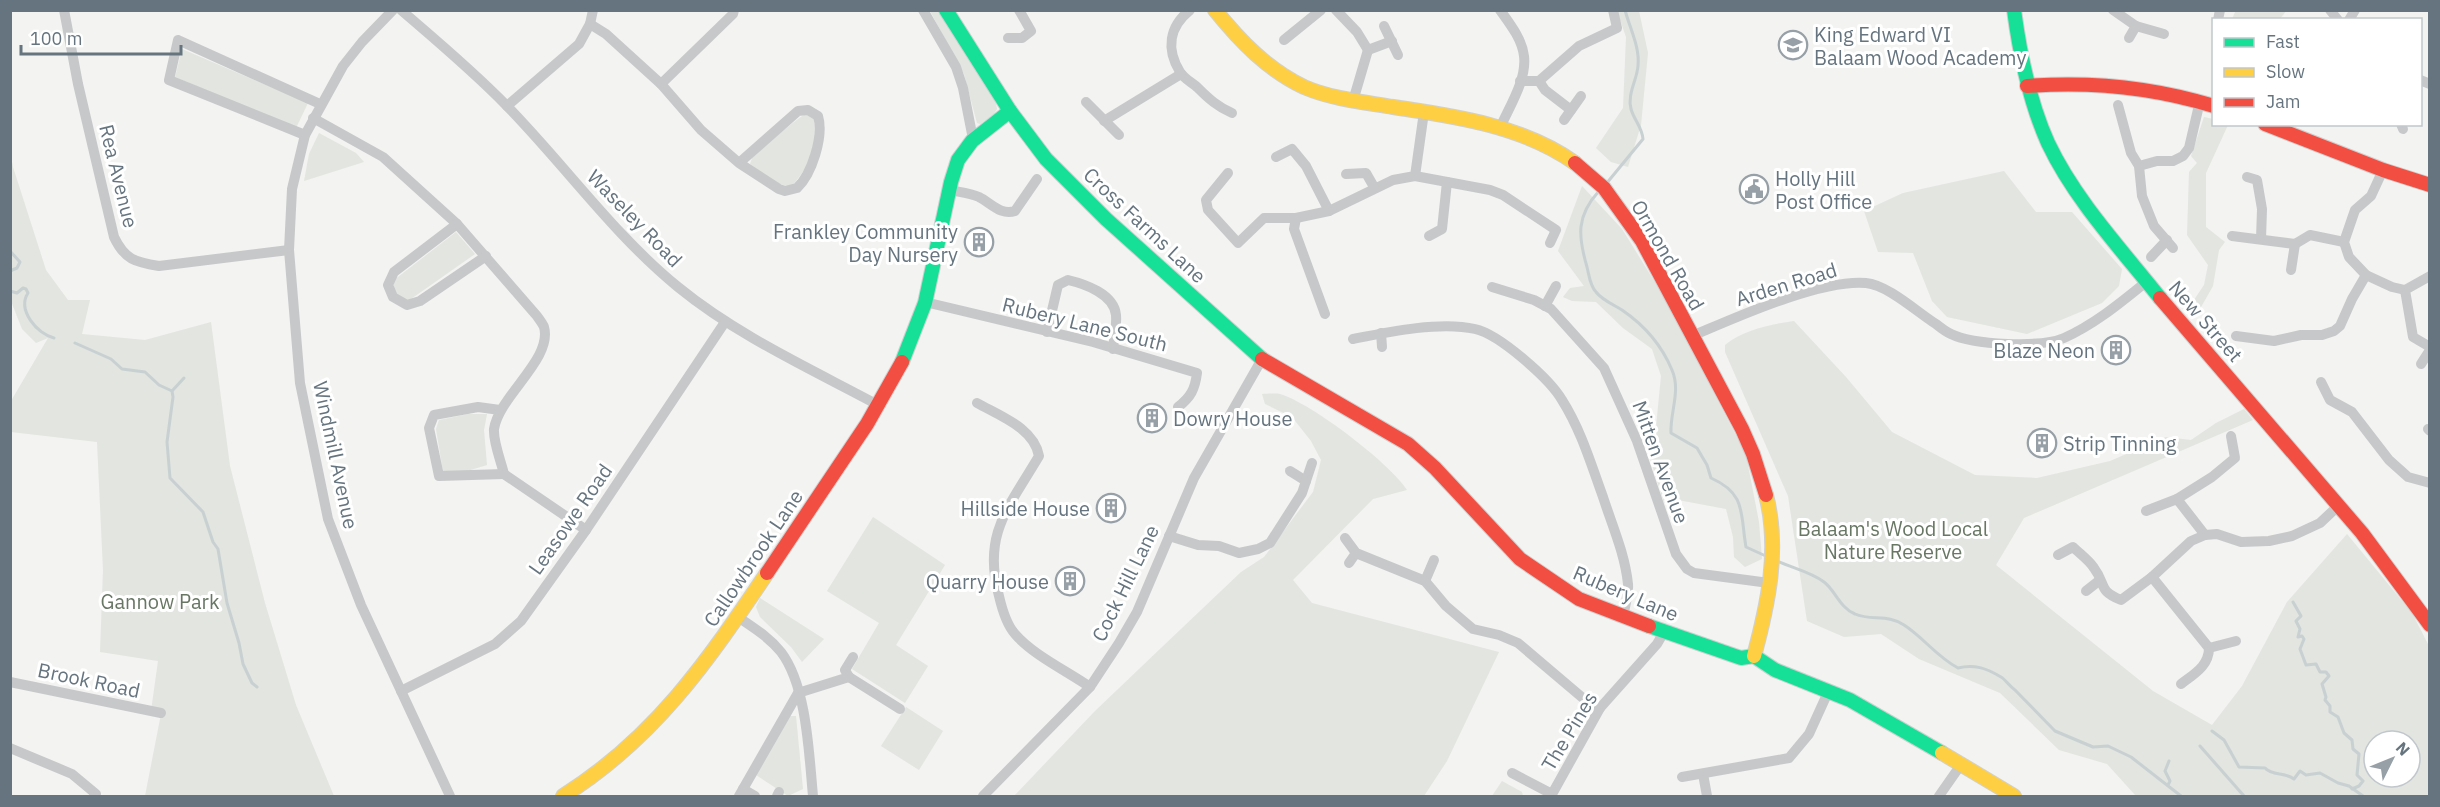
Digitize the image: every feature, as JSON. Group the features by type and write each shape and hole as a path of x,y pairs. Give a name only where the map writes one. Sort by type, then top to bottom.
{"street":[{"name":"Rea Avenue","path":"64,10 78,84 114,237 122,253 140,263 159,266 289,250"},
{"name":"Windmill Avenue","path":"393,10 362,42 343,66 320,104 305,135 292,189 289,250 300,383 328,519 361,605 450,796"},
{"name":"Waseley Road","path":"401,10 459,60 507,106 645,258 678,288 725,322 878,405"},
{"path":"507,106 579,44 590,24 593,10"},
{"path":"662,84 734,10"},
{"path":"923,10 956,67 963,88 973,139"},
{"name":"Cross Farms Lane","path":"946,10 1010,111 1046,159 1074,188 1262,359"},
{"path":"1008,38 1022,38 1031,31 1019,10"},
{"path":"1190,10 1173,28 1170,45 1173,56 1181,74 1216,106 1232,113"},
{"name":"Ormond Road","path":"1215,10 1236,36 1272,68 1294,82 1318,92 1353,101 1424,112 1500,128 1549,147 1565,156 1579,165 1602,187 1647,250 1751,452 1766,490 1772,530 1769,583 1754,657"},
{"path":"1284,40 1321,10"},
{"path":"1336,10 1357,32 1368,50 1353,101"},
{"path":"1500,10 1515,32 1524,57 1520,81 1500,128"},
{"path":"1520,81 1539,81 1579,46 1617,28 1613,10"},
{"name":"New Street","path":"2014,10 2028,86 2049,143 2073,187 2102,228 2146,282 2338,506 2403,586 2430,625"},
{"path":"2113,10 2136,26 2164,34"},
{"path":"590,24 606,34 662,84 701,130 739,163 778,189 785,191 797,188 806,179 812,168 820,127 818,116 808,110 798,111 739,163"},
{"path":"1384,26 1398,56"},
{"path":"2129,38 2136,26"},
{"path":"305,135 169,80 178,40 320,104"},
{"path":"1368,50 1392,41"},
{"path":"1104,121 1181,74"},
{"path":"1539,81 1567,115 1581,96"},
{"path":"2028,86 2099,81 2148,87 2207,103 2189,148 2183,156 2173,161 2157,161 2139,166"},
{"path":"1086,102 1119,135"},
{"name":"Callowbrook Lane","path":"565,796 626,752 663,717 738,618 878,405 915,333 925,302 956,164 973,139 1010,111"},
{"path":"2124,111 2131,153 2139,166 2142,196 2154,226 2170,244 2151,257"},
{"path":"1415,176 1424,112"},
{"path":"313,118 382,157 457,224 537,315 545,328 540,354 500,410 494,431 504,474"},
{"path":"2270,126 2383,170 2430,185"},
{"path":"1276,157 1292,149 1306,166 1329,212"},
{"path":"2383,170 2371,196 2355,210 2344,242 2349,257 2366,275 2392,287 2405,290 2430,276"},
{"path":"1228,173 1206,200 1208,210 1238,243 1264,218 1296,218 1329,212 1374,187 1393,180 1415,176 1490,190 1503,195 1556,230 1550,243"},
{"path":"1346,174 1366,173 1374,187"},
{"path":"2247,177 2257,180 2262,209 2260,239"},
{"path":"950,190 978,196 1003,212 1009,213 1015,211 1037,179"},
{"path":"1429,236 1442,229 1447,182"},
{"path":"1296,218 1294,229 1325,314"},
{"path":"457,224 394,272 388,285 393,297 407,305 420,301 486,256"},
{"path":"2232,236 2295,244 2310,235 2344,242"},
{"path":"2291,270 2295,244"},
{"path":"2236,336 2274,341 2301,334 2322,335 2334,331 2340,326 2366,275"},
{"path":"1047,332 1058,285 1068,280 1086,284 1106,297 1116,312 1113,349"},
{"name":"Arden Road","path":"1692,336 1762,307 1810,292 1847,284 1867,283 1895,296 1953,335 1988,343 2023,345 2061,339 2102,317 2146,282"},
{"path":"1545,306 1556,286"},
{"name":"Mitten Avenue","path":"1492,287 1551,309 1604,368 1637,441 1665,527 1676,554 1682,562 1694,573 1769,583"},
{"path":"2405,290 2414,337 2430,348 2421,364"},
{"name":"Rubery Lane South","path":"925,302 1113,349 1197,373 1195,389 1188,400 1178,407"},
{"name":"Leasowe Road","path":"401,691 495,644 521,621 586,530 725,322"},
{"path":"1353,339 1381,333 1457,326 1476,329 1505,344 1561,398 1581,436 1624,562 1628,587 1623,615"},
{"path":"1381,333 1382,347"},
{"name":"Cock Hill Lane","path":"983,796 1090,687 1137,612 1194,478 1262,359"},
{"name":"Rubery Lane","path":"1262,359 1408,444 1435,468 1520,559 1579,599 1664,632 1741,658 1754,657 1763,664 1830,690 1886,719 2014,796"},
{"path":"2321,382 2330,400 2352,412 2389,460 2408,477 2430,483"},
{"path":"977,403 1025,432 1037,444 1039,456 997,529 993,554 994,578 1004,615 1014,633 1027,646 1090,687"},
{"path":"500,410 477,407 434,415 429,428 439,476 504,474 586,530"},
{"path":"2146,511 2177,499 2212,477 2235,458 2231,436"},
{"path":"1169,536 1198,545 1219,546 1239,553 1258,549 1270,543 1302,493 1312,463"},
{"path":"1290,471 1306,481"},
{"path":"2177,499 2205,535"},
{"path":"2058,555 2073,547 2094,568 2102,588 2109,595 2121,600 2152,577 2191,541 2205,535 2217,534 2241,542 2269,541 2292,536 2320,523 2338,506"},
{"path":"1345,538 1356,553 1425,581 1446,606 1473,629 1499,635 1518,643 1584,699 1600,708"},
{"path":"1349,563 1356,553"},
{"path":"1425,581 1434,560"},
{"path":"2152,577 2209,648 2209,657 2204,666 2181,684"},
{"path":"2085,591 2100,580"},
{"path":"738,618 766,636 782,653 795,676 805,723 813,796"},
{"name":"The Pines","path":"1512,773 1551,795 1600,708 1657,644 1664,632"},
{"path":"2209,648 2236,641"},
{"path":"853,657 845,670 849,677 900,709"},
{"path":"755,796 741,793 798,693 849,677"},
{"name":"Brook Road","path":"10,682 161,713"},
{"path":"1682,777 1789,758 1809,734 1830,690"},
{"path":"10,748 72,774 96,794"},
{"path":"1940,796 1960,765"},
{"path":"1703,774 1707,796"}],"green space":[{"path":"2236,10 2286,10 2281,18 2232,18"},
{"path":"930,11 940,11 995,100 997,109 993,115 980,124 977,123 964,74"},
{"path":"1617,11 1639,11 1648,53 1641,125 1628,167 1611,162 1596,148 1623,108 1626,37"},
{"path":"182,49 308,103 296,128 175,77"},
{"path":"808,113 814,117 813,147 804,171 791,187 773,182 750,164 752,158"},
{"path":"2204,117 2212,119 2212,126 2228,126 2206,173 2206,227 2225,242 2219,250 2213,286 2197,314 2190,306 2204,285 2208,265 2187,235 2189,172 2197,163 2191,156"},
{"path":"319,133 356,153 364,162 304,181 309,154"},
{"name":"Gannow Park","path":"10,151 46,270 68,300 90,300 82,334 145,340 211,322 230,466 265,603 296,705 334,796 145,796 161,714 151,711 158,661 100,652 103,570 97,442 11,432 11,401 48,338 36,343 22,329 11,301"},
{"path":"2004,171 2036,212 2072,212 2122,269 2119,286 2102,303 2027,334 1947,317 1932,301 1913,253 1878,252 1864,211 1903,193"},
{"path":"1582,186 1622,229 1664,297 1746,455 1759,522 1762,559 1745,567 1734,557 1733,537 1726,509 1678,500 1664,503 1645,442 1655,437 1661,376 1652,349 1623,328 1596,302 1572,301 1563,297 1570,288 1584,286 1558,251"},
{"path":"456,232 475,254 408,301 399,297 393,289 394,280"},
{"name":"Balaam's Wood Local Nature Reserve","path":"1794,321 1846,377 1892,432 1975,475 2037,478 2110,461 2166,437 2191,440 2216,423 2244,409 2253,420 2024,518 1996,565 2153,691 2212,725 2242,686 2287,602 2347,534 2412,613 2429,646 2429,796 2136,796 2107,764 2059,750 2000,693 1919,659 1881,634 1844,637 1807,621 1788,496 1725,352 1725,345 1740,335 1758,328"},
{"path":"1262,394 1280,394 1311,409 1368,450 1398,478 1407,490 1373,499 1293,580 1312,603 1499,652 1447,761 1424,796 1014,796 1095,711 1241,572 1264,557 1313,492 1321,460 1311,441 1292,417 1265,404"},
{"path":"468,414 487,414 484,430 487,465 464,472 443,472 436,429 439,420"},
{"path":"873,517 945,565 896,645 928,666 905,703 852,669 879,623 827,591"},
{"path":"760,598 824,639 802,662 791,647 760,617 756,607"},
{"path":"906,707 943,731 919,770 881,746"},
{"path":"789,716 796,716 803,789 788,796 756,775"},
{"path":"1502,781 1522,792 1523,796 1492,796"}],"waterway":[{"path":"1606,184 1643,139 1630,103 1638,59 1625,10"},
{"path":"1599,191 1586,209 1581,227 1582,246 1592,287 1601,297 1638,322 1663,353 1672,370 1676,386 1671,433 1697,448 1707,465 1711,478 1731,491 1740,506 1746,547 1768,557"},
{"path":"10,251 20,262 17,268 10,271"},
{"path":"10,291 17,293 23,288 26,289 28,293 25,300 27,314 41,332 54,338"},
{"path":"75,343 111,359 122,369 145,372 159,385 172,391 167,442 170,478 203,512 213,542 218,549 227,603 243,664 252,683 257,687"},
{"path":"172,391 184,378"},
{"path":"1777,561 1824,582 1845,608 1855,614 1892,620 1904,625 1958,668 1969,666 1980,668 2001,677 2055,731 2093,747 2108,746 2131,757 2181,796"},
{"path":"2293,602 2301,616 2296,621 2300,629 2298,637 2302,636 2304,639 2300,649 2306,665 2316,664 2320,672 2326,672 2329,676 2322,684 2325,700 2330,706 2330,712 2338,717 2344,733 2352,740 2353,749 2359,754 2357,775 2363,781 2352,789"},
{"path":"2212,731 2224,740 2239,767 2265,768 2294,779 2300,771 2306,775 2320,773 2349,786 2363,796"},
{"path":"2200,746 2244,796"},
{"path":"2168,785 2170,781 2165,771 2169,761"}],"traffic: fast":[{"path":"946,10 1010,111 1046,159 1106,219 1262,359"},
{"path":"2014,10 2026,78 2048,143 2085,204 2160,298"},
{"path":"902,362 925,303 951,182 958,160 972,141 1010,111"},
{"path":"1649,626 1741,658 1754,656 1775,670 1850,700 1942,753"}],"traffic: slow":[{"path":"1215,10 1255,54 1278,72 1304,87 1348,100 1488,124 1533,140 1575,163"},
{"path":"1754,656 1768,596 1772,556 1770,515 1766,495"},
{"path":"563,796 625,749 677,696 723,637 767,573"},
{"path":"1942,753 2014,796"}],"traffic: jam":[{"path":"2027,86 2075,84 2122,87 2168,94 2212,105"},
{"path":"2270,126 2383,170 2430,185"},
{"path":"1575,163 1604,188 1642,241 1742,429 1766,495"},
{"path":"2160,298 2362,533 2430,625"},
{"path":"1262,359 1408,444 1435,468 1520,559 1579,599 1649,626"},
{"path":"767,573 867,424 902,362"}],"place":[{"name":"King Edward VI Balaam Wood Academy","path":"1793,45"},
{"name":"Holly Hill Post Office","path":"1754,189"},
{"name":"Frankley Community Day Nursery","path":"979,242"},
{"name":"Blaze Neon","path":"2116,350"},
{"name":"Dowry House","path":"1152,418"},
{"name":"Strip Tinning","path":"2042,443"},
{"name":"Hillside House","path":"1111,508"},
{"name":"Quarry House","path":"1070,581"}]}
